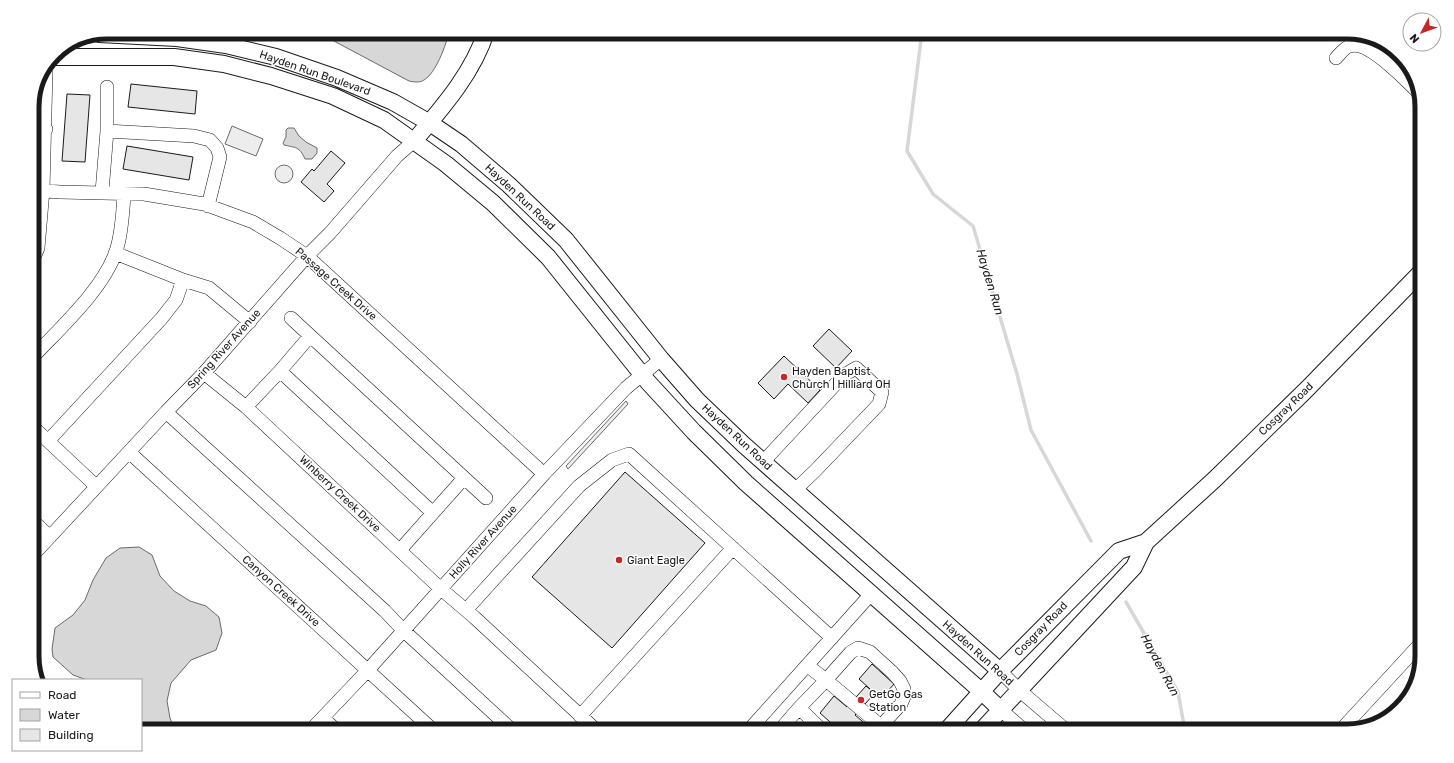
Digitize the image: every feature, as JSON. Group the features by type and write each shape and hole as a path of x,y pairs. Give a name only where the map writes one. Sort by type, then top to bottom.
{"main road":[{"name":"Hayden Run Boulevard","path":"185,39 226,45 276,57 337,78 393,102 430,123"},
{"path":"484,39 465,77 430,123 414,141 446,164 492,203 548,257 642,374 694,432 746,483 1001,710"},
{"name":"Hayden Run Boulevard","path":"61,57 174,58 224,64 271,76 333,96 384,120 414,141"},
{"name":"Hayden Run Road","path":"430,123 461,144 509,185 566,240 661,359 697,400 762,462 1000,671"},
{"name":"Cosgray Road","path":"988,724 1134,567 1146,542 1220,474 1307,389 1415,278"},
{"name":"Cosgray Road","path":"952,724 1000,671 1119,551 1146,542"}],"street":[{"path":"1336,58 1349,46 1357,45 1367,48 1375,53 1411,86"},
{"path":"39,182 46,129 46,77"},
{"path":"102,192 107,131 108,87"},
{"path":"39,128 46,129"},
{"path":"107,131 194,136 210,140 217,148 220,157 208,206"},
{"name":"Spring River Avenue","path":"39,549 96,486 204,373 397,156 414,141"},
{"name":"Passage Creek Drive","path":"39,190 144,194 208,206 253,222 307,256 544,474"},
{"path":"39,351 95,289 107,270 115,253 121,225 124,194"},
{"path":"115,253 183,280 209,288 250,322"},
{"path":"48,441 161,319 176,300 183,280"},
{"path":"291,318 486,498"},
{"path":"246,407 310,336"},
{"name":"Holly River Avenue","path":"317,724 368,670 544,474 626,388 661,359"},
{"path":"762,462 844,375 856,368 882,392 879,404 795,490"},
{"path":"280,371 433,513"},
{"name":"Winberry Creek Drive","path":"204,373 246,407 441,589 589,724"},
{"path":"166,412 385,611 403,630 505,724"},
{"path":"39,433 96,486"},
{"name":"Canyon Creek Drive","path":"129,452 426,724"},
{"path":"470,614 579,486 612,460 629,454 832,638"},
{"path":"400,550 464,478"},
{"path":"39,527 50,537"},
{"path":"580,716 733,548"},
{"path":"755,724 872,594"},
{"path":"785,724 850,652 858,648 870,652 892,672 900,681 904,689 904,697 901,704 883,724"},
{"path":"1347,724 1415,650"},
{"path":"808,666 826,680 875,724"},
{"name":"Hayden Run Road","path":"1000,671 1019,690 1059,724"},
{"path":"799,708 816,724"},
{"path":"1001,710 1017,724"},
{"path":"762,716 771,724"},
{"path":"323,718 329,724"}],"shaded area":[{"path":"232,126 263,139 256,156 225,144"},
{"path":"284,165 288,166 292,170 292,178 288,182 284,183 280,182 276,178 275,174 276,170 280,166"},
{"path":"626,401 628,404 568,469 566,466"}],"water":[{"path":"330,39 447,39 433,71 421,82 409,81"},
{"path":"288,128 294,128 299,136 317,148 317,153 312,159 305,159 299,150 294,147 284,145 283,143 286,137 286,130"},
{"path":"139,547 152,555 160,576 174,591 190,601 206,606 219,617 222,633 216,650 191,660 171,683 167,701 172,724 142,724 142,679 84,679 73,675 53,657 52,649 55,628 73,615 85,600 93,580 106,558 120,548"}],"building":[{"path":"131,84 197,91 195,114 128,107"},
{"path":"67,94 90,95 85,162 62,161"},
{"path":"127,146 193,157 189,180 123,169"},
{"path":"331,151 345,163 327,184 334,191 324,202 301,182 312,169 314,171"},
{"path":"829,329 852,351 836,368 813,346"},
{"path":"784,356 820,390 808,403 788,384 774,399 758,383"},
{"name":"Giant Eagle","path":"625,472 705,543 612,648 532,577"},
{"path":"872,664 894,684 881,699 859,679"},
{"path":"866,686 875,693 855,715 866,724 832,724 820,713 834,696 847,707"}],"waterway":[{"name":"Hayden Run","path":"921,39 907,151 933,194 973,226 1017,374 1031,430 1091,541"},
{"name":"Hayden Run","path":"1126,602 1178,692 1184,724"}],"place":[{"name":"Hayden Baptist Church | Hilliard OH","path":"784,377"},
{"name":"Giant Eagle","path":"619,560"},
{"name":"GetGo Gas Station","path":"861,700"}]}
